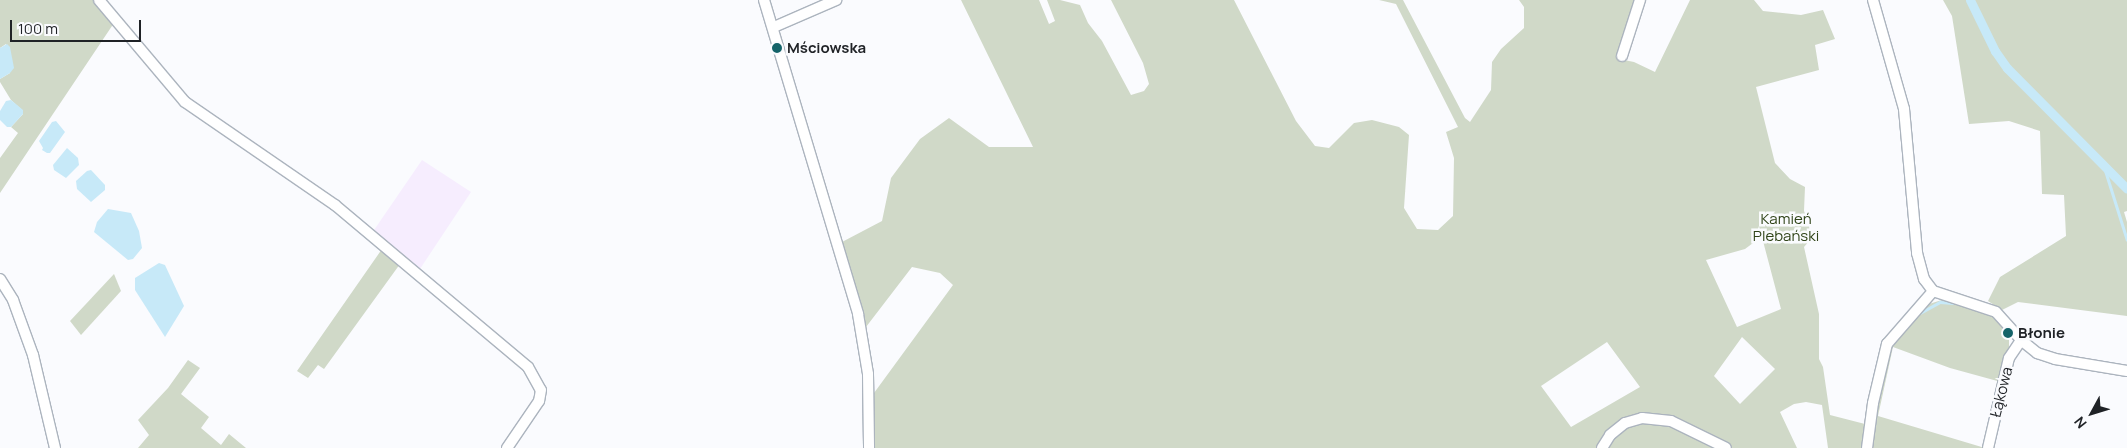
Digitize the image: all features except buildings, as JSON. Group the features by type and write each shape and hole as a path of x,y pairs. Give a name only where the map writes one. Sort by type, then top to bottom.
{"street":[{"path":"99,0 185,102 334,205 528,367 542,390 539,401 506,448"},
{"path":"764,0 774,27 860,323 868,374 868,448"},
{"path":"774,27 836,0"},
{"path":"1622,56 1640,0"},
{"path":"1874,0 1904,109 1919,265 1924,279 1933,291 1990,308 2002,317 2021,340 2037,353 2127,371"},
{"path":"0,279 13,300 33,355 55,448"},
{"path":"1867,448 1873,403 1887,344 1933,291"},
{"name":"Łąkowa","path":"1988,448 2009,358 2021,340"},
{"path":"1602,448 1610,435 1625,423 1642,418 1671,421 1726,448"}],"shaded area":[{"path":"422,160 471,192 418,272 372,233"}],"green space":[{"path":"0,0 95,0 114,23 0,193 0,158 18,133 11,127 23,114 22,110 11,100 0,82 0,79 10,73 6,44 0,48"},
{"name":"Kamień Plebański","path":"961,0 1039,0 1049,24 1055,21 1047,0 1060,0 1080,5 1088,23 1102,41 1131,95 1144,91 1149,84 1143,63 1111,0 1234,0 1296,121 1315,146 1329,148 1354,123 1372,120 1399,127 1409,135 1404,208 1417,229 1438,230 1453,216 1454,158 1446,132 1458,127 1396,4 1379,0 1403,0 1465,118 1470,122 1491,90 1492,62 1501,49 1524,28 1524,7 1519,0 1636,0 1624,60 1634,62 1655,72 1690,0 1754,0 1763,11 1801,15 1823,10 1835,39 1815,45 1819,70 1756,87 1775,163 1790,179 1805,187 1804,211 1809,224 1810,240 1804,247 1819,314 1819,359 1823,367 1830,415 1865,424 1864,448 1828,448 1822,405 1806,402 1794,404 1780,412 1797,448 873,448 874,393 953,285 940,273 912,267 866,327 842,242 882,221 891,178 920,139 949,118 989,147 1033,147","holes":["1759,226 1781,309 1737,327 1706,260 1745,249 1753,243","1742,337 1775,369 1740,404 1714,376","1607,342 1640,387 1571,427 1541,386"]},
{"path":"1943,0 2127,0 2127,211 2124,212 2127,222 2127,316 2018,302 2002,310 1988,301 2000,277 2066,236 2064,195 2042,194 2040,131 2009,121 1969,124 1952,16"},
{"path":"382,249 400,264 324,369 318,365 308,378 297,371"},
{"path":"114,274 121,291 81,335 70,321"},
{"path":"1945,299 1992,313 2009,332 2009,347 2001,382 1950,368 1893,347 1878,416 1985,448 1869,448 1888,349 1922,310 1929,304"},
{"path":"188,360 200,368 181,394 209,417 201,428 221,445 229,434 246,448 138,448 149,435 138,420 168,388"}],"water":[{"path":"7,44 10,47 14,68 0,79 0,48"},
{"path":"11,100 23,110 23,114 11,127 7,127 0,120 0,111 6,101"},
{"path":"56,121 65,132 50,153 47,153 42,150 43,148 39,141 52,122"},
{"path":"67,148 78,158 79,165 66,178 54,170 53,165"},
{"path":"91,170 105,185 105,190 91,202 77,189 76,181 87,171"},
{"path":"108,209 131,213 139,231 142,248 133,259 128,260 94,232 97,222"},
{"path":"159,263 165,265 184,306 165,337 135,290 135,278"}],"waterway":[{"path":"1970,0 1995,51 2007,68 2127,189"},
{"path":"2104,166 2127,239"},
{"path":"1920,313 1940,302 1953,303"}],"place":[{"name":"Mściowska","path":"777,48"},
{"name":"Błonie","path":"2008,333"}]}
